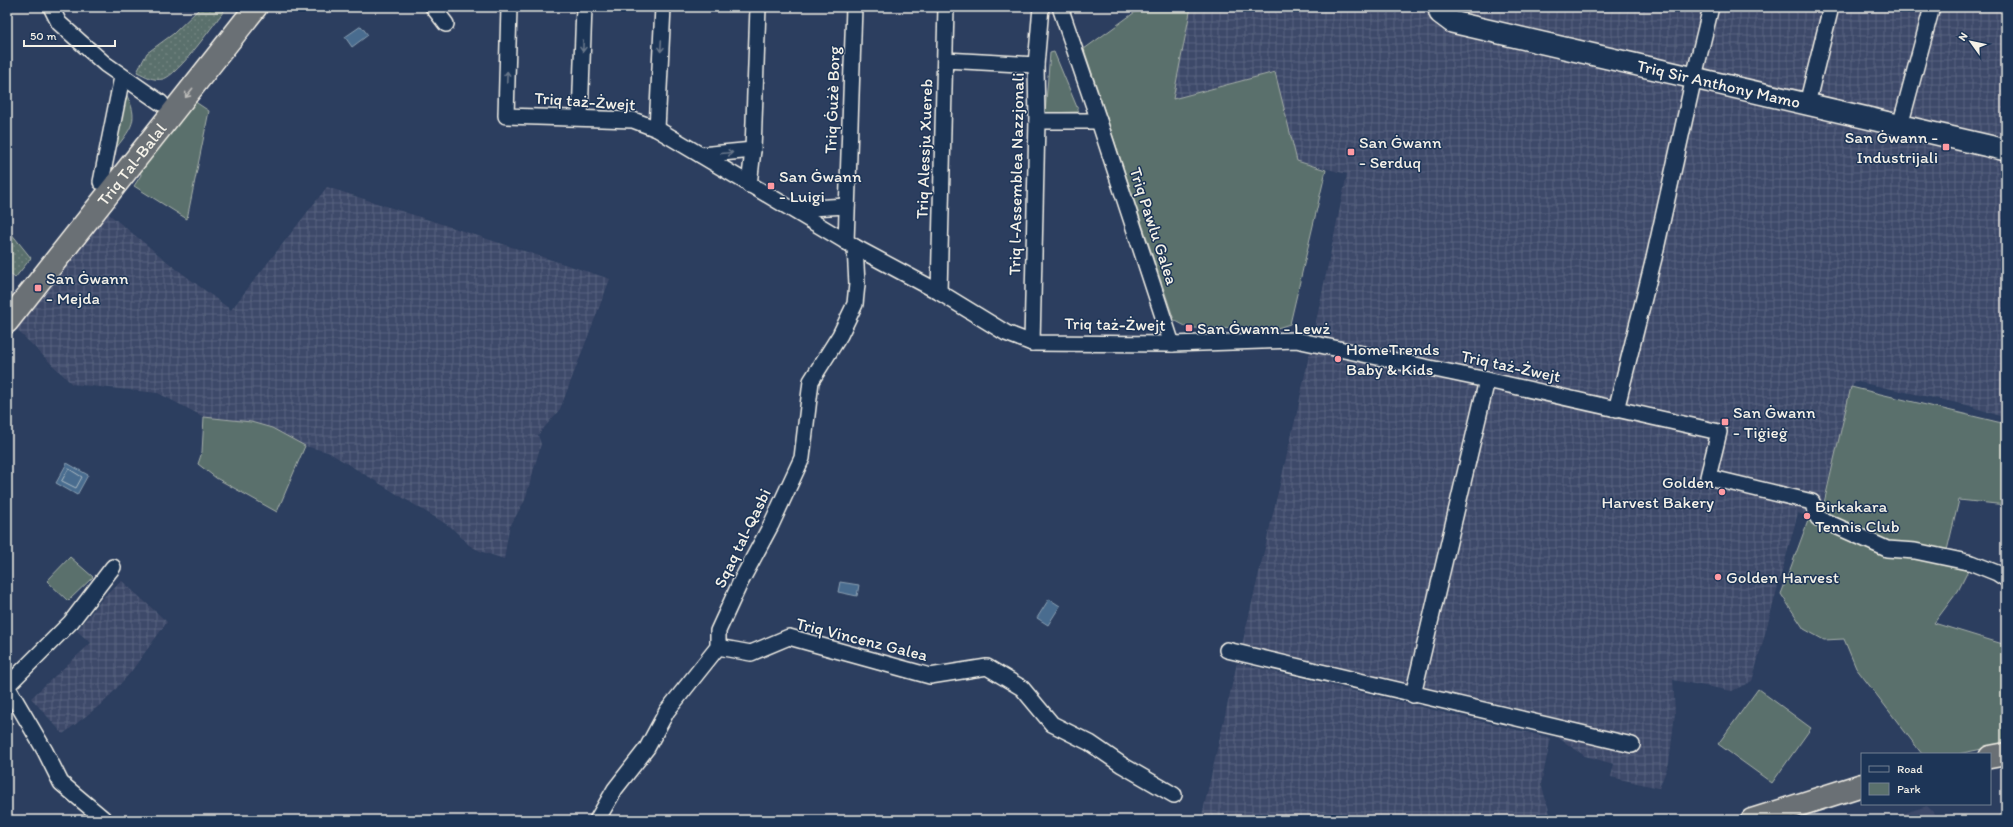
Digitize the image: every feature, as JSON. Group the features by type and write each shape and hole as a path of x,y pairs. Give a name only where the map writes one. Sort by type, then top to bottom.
{"highway":[{"name":"Triq Tal-Balal","path":"7,302 161,103 241,7"},
{"name":"Triq Tal-Balal","path":"7,322 256,7"},
{"path":"1991,758 2006,754"},
{"path":"1991,771 2006,768"},
{"path":"1752,820 1861,785"},
{"path":"1796,820 1861,800"}],"main road":[{"name":"Triq Sir Anthony Mamo","path":"1439,7 1440,13 1452,22 2006,150"}],"street":[{"path":"51,7 59,23 122,77 161,103"},
{"path":"434,7 446,24"},
{"name":"Triq taż-Żwejt","path":"508,7 506,116 580,117 633,120 657,129 850,245 939,292 1006,333 1032,343 1172,344 1296,340 1487,380 1718,432 1708,477 1812,502 1818,518 1887,549 1915,551 1972,563 1997,573 2006,579"},
{"path":"580,117 584,7"},
{"path":"657,129 663,7"},
{"path":"749,185 753,150 758,7"},
{"name":"Triq Ġużè Borg","path":"850,245 847,206 854,7"},
{"name":"Triq Alessju Xuereb","path":"939,292 946,7"},
{"name":"Triq l-Assemblea Nazzjonali","path":"1032,343 1037,122 1036,64 1041,7"},
{"name":"Triq Pawlu Galea","path":"1060,7 1172,344"},
{"path":"1616,410 1654,258 1711,7"},
{"path":"1807,104 1831,7"},
{"path":"1900,126 1932,7"},
{"path":"945,60 1036,64"},
{"path":"101,182 122,77"},
{"path":"1037,122 1099,121"},
{"path":"701,155 753,150"},
{"path":"793,210 847,206"},
{"name":"Sqaq tal-Qasbi","path":"718,646 718,631 740,583 771,525 802,458 811,381 840,335 855,304 857,284 850,245"},
{"path":"1413,694 1487,380"},
{"path":"104,820 61,783 45,751 7,686 71,622 113,567"},
{"name":"Triq Vincenz Galea","path":"718,646 751,654 789,637 930,676 987,667 1022,688 1052,724 1090,743 1174,796"},
{"path":"597,820 615,789 647,748 667,711 718,646"},
{"path":"1227,650 1632,745"}],"shaded area":[{"path":"1191,7 2006,7 2006,418 1967,405 1854,381 1818,520 1798,513 1752,681 1732,691 1673,680 1675,713 1669,763 1659,788 1611,777 1614,764 1585,756 1513,707 1403,684 1242,645 1298,408 1347,174 1297,161 1275,72 1172,99"},
{"path":"327,187 610,279 560,409 538,435 541,444 525,500 509,528 504,559 480,551 469,545 451,527 328,452 305,446 272,428 251,422 204,417 158,393 72,384 16,329 105,211 175,268 231,310"},
{"path":"122,581 167,622 130,673 105,701 63,734 31,698 91,643 77,631 107,593"},
{"path":"1237,663 1551,738 1541,784 1552,820 1201,820"},
{"path":"1927,806 1933,812 1936,820 1883,820"}],"green space":[{"path":"201,7 227,7 187,59 170,76 163,79 150,78 137,72 147,53 173,34"},
{"path":"1142,7 1191,7 1173,99 1275,72 1297,161 1326,170 1290,324 1274,329 1189,328 1174,320 1084,49"},
{"path":"1054,52 1079,112 1045,113 1050,53"},
{"path":"125,92 132,110 132,124 125,137 113,152"},
{"path":"194,101 209,111 187,219 134,186 141,175 140,170"},
{"path":"7,228 31,258 15,278 7,271"},
{"path":"1851,387 2006,424 2006,505 1959,500 1944,563 1968,571 1958,591 1934,623 2006,645 2006,744 1963,753 1921,753 1856,668 1844,639 1824,640 1804,629 1781,594 1809,518 1818,520 1823,507"},
{"path":"204,417 251,422 272,428 305,446 277,512 216,478 198,464 202,452"},
{"path":"70,557 93,577 68,601 47,581"},
{"path":"1758,689 1811,728 1772,783 1718,744"}],"water":[{"path":"361,26 368,35 352,47 345,37"},
{"path":"67,463 88,475 77,495 56,483"},
{"path":"840,582 859,585 857,596 838,592"},
{"path":"1049,599 1060,606 1048,625 1037,618"}],"place":[{"name":"San Ġwann - Industrijali","path":"1946,147"},
{"name":"San Ġwann - Serduq","path":"1351,152"},
{"name":"San Ġwann - Luigi","path":"771,186"},
{"name":"San Ġwann - Mejda","path":"38,288"},
{"name":"San Ġwann - Lewż","path":"1189,328"},
{"name":"HomeTrends Baby & Kids","path":"1338,359"},
{"name":"San Ġwann - Tiġieġ","path":"1725,422"},
{"name":"Golden Harvest Bakery","path":"1722,492"},
{"name":"Birkakara Tennis Club","path":"1807,516"},
{"name":"Golden Harvest","path":"1718,577"}]}
